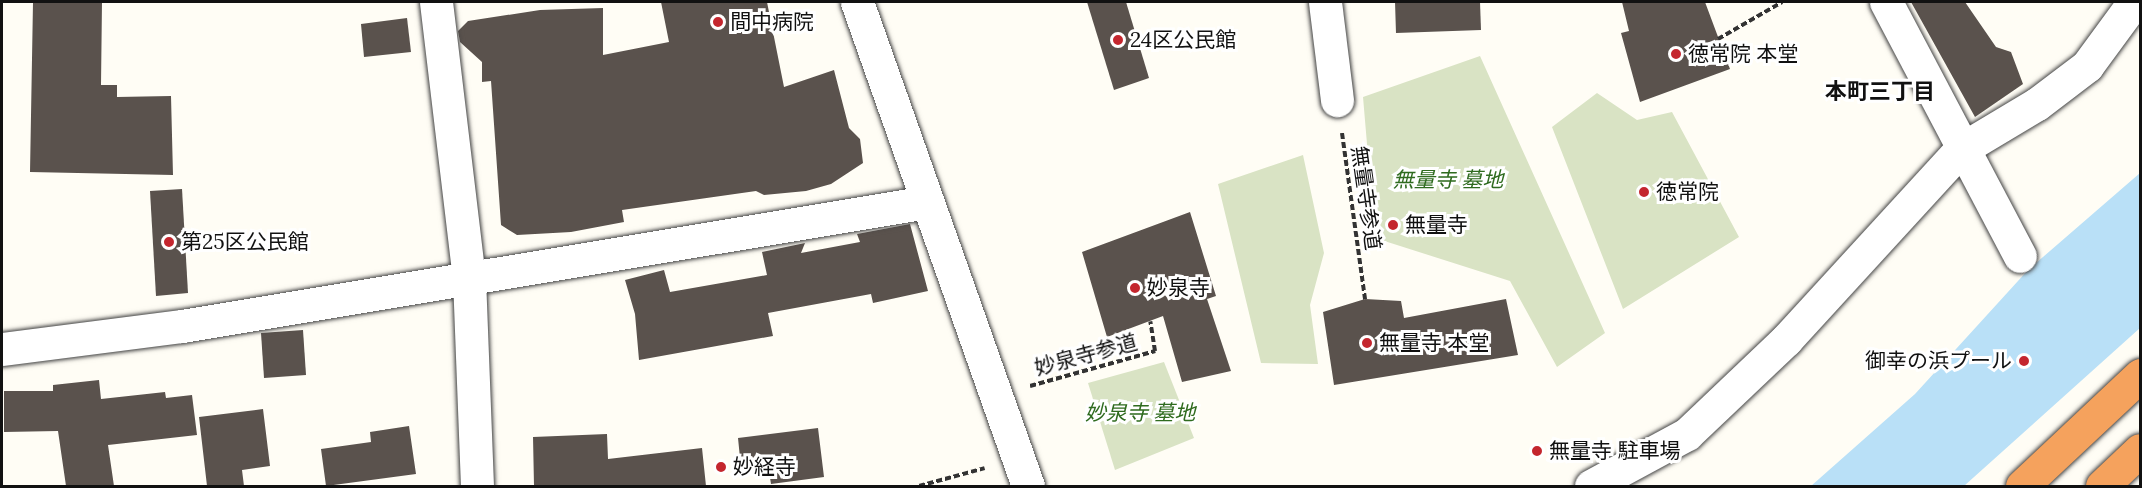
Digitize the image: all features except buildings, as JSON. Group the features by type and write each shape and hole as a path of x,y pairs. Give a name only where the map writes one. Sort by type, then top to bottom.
{"highway":[{"path":"2022,486 2140,375"},
{"path":"2102,486 2140,450"}],"street":[{"path":"436,2 469,278 477,486"},
{"path":"857,2 1023,472"},
{"path":"1325,2 1337,100"},
{"path":"1886,2 1960,150 2020,256"},
{"path":"1591,486 1687,434 1786,339 1960,150 2037,104 2087,66 2135,2 2140,8"},
{"path":"2,349 182,326 927,202"}],"path":[{"path":"1718,39 1782,2"},
{"name":"無量寺参道","path":"1337,100 1365,300"},
{"name":"妙泉寺参道","path":"995,395 1155,351 1150,321"},
{"path":"919,486 1023,472"}],"green space":[{"name":"無量寺 墓地","path":"1480,56 1605,333 1557,367 1510,281 1375,238 1363,97"},
{"path":"1597,93 1637,120 1672,112 1739,237 1623,309 1552,127"},
{"path":"1303,155 1324,253 1310,305 1318,364 1261,363 1218,184"},
{"name":"妙泉寺 墓地","path":"1164,362 1194,438 1115,470 1088,383"}],"water":[{"name":"御幸の浜プール","path":"2140,173 2140,328 1964,486 1811,486 1915,394 2028,270"}],"place":[{"name":"間中病院","path":"718,22"},
{"name":"24区公民館","path":"1118,40"},
{"name":"徳常院 本堂","path":"1676,54"},
{"name":"徳常院","path":"1644,192"},
{"name":"無量寺","path":"1393,225"},
{"name":"第25区公民館","path":"169,242"},
{"name":"妙泉寺","path":"1135,288"},
{"name":"無量寺 本堂","path":"1367,343"},
{"name":"御幸の浜プール","path":"2024,361"},
{"name":"無量寺 駐車場","path":"1537,451"},
{"name":"妙経寺","path":"721,467"}],"district":[{"name":"本町三丁目","path":"1880,92"}]}
